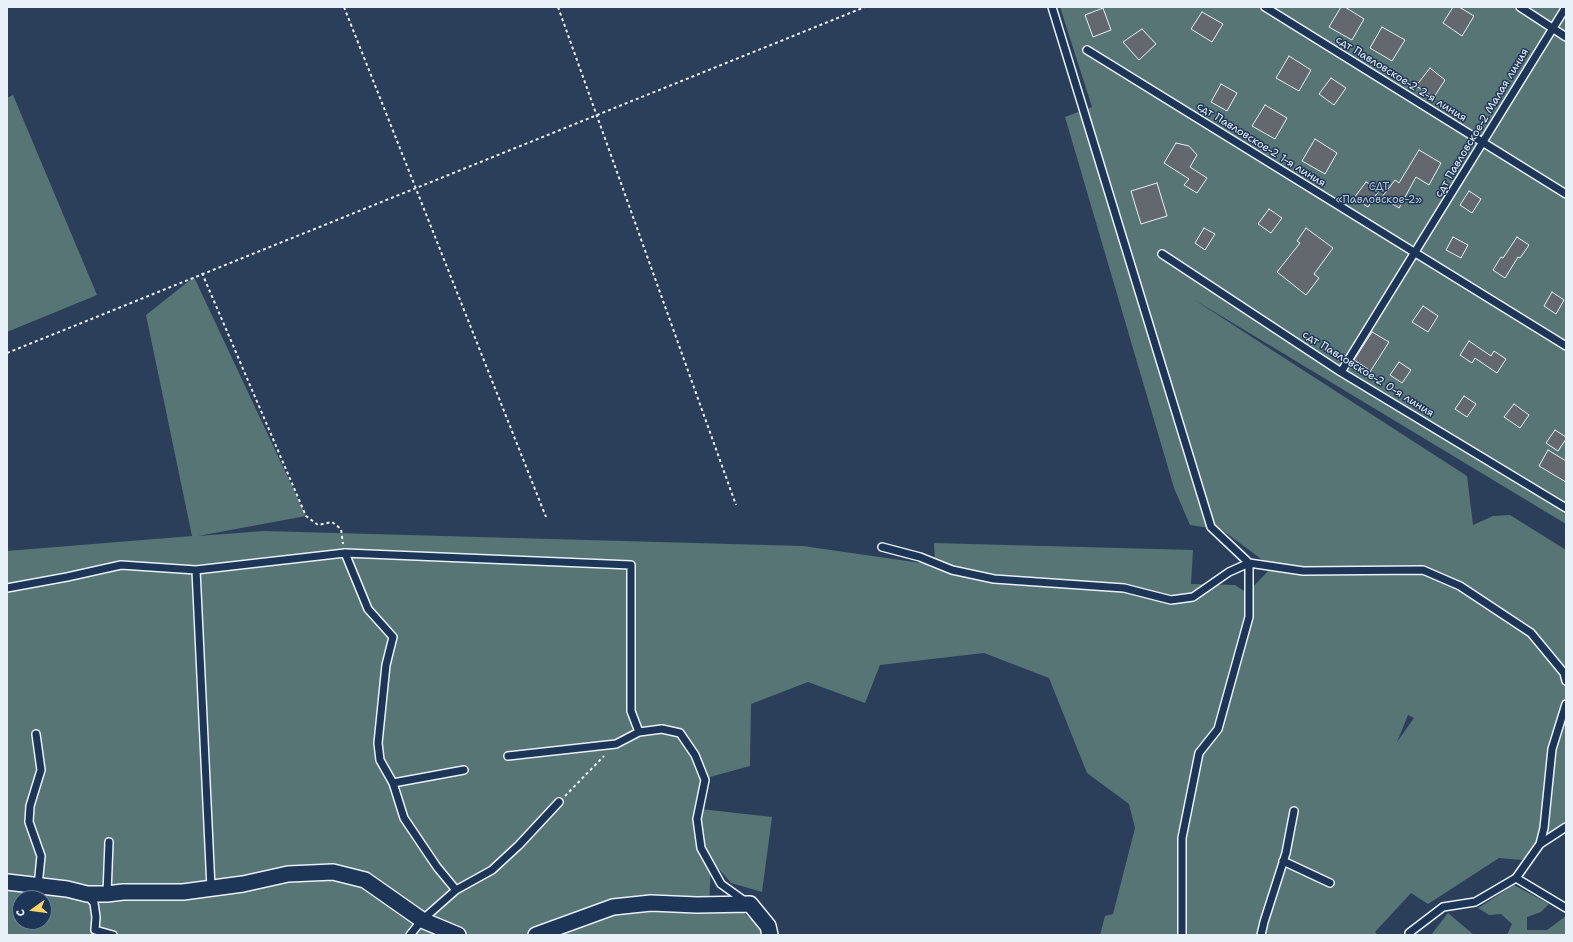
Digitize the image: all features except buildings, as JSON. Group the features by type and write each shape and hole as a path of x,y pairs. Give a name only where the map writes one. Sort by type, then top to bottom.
{"street":[{"path":"7,882 67,889 87,894 123,892 183,892 243,884 288,874 333,872 365,880 422,920 458,935"},
{"path":"536,935 613,908 651,903 697,905 750,904 768,926 770,935"}],"lane":[{"path":"1052,7 1211,527 1249,563 1249,617 1218,729 1198,753 1182,838 1182,935"},
{"name":"сдт Павловское-2 2-я линия","path":"1265,7 1566,194"},
{"path":"1520,7 1566,37"},
{"name":"сдт Павловское-2 Малая линия","path":"1341,372 1566,7"},
{"name":"сдт Павловское-2 1-я линия","path":"1087,50 1566,346"},
{"name":"сдт Павловское-2 0-я линия","path":"1162,254 1341,372 1566,508"},
{"path":"882,547 920,557 952,570 994,579 1124,588 1171,600 1193,597 1229,572 1249,563 1303,571 1423,570 1460,586 1530,633 1564,673 1566,681"},
{"path":"345,553 368,609 393,637 386,665 378,743 380,760 393,783 404,818 437,868 456,890"},
{"path":"7,588 121,565 196,570 345,553 631,565 631,711 639,732"},
{"path":"196,570 211,888"},
{"path":"1409,935 1409,933 1443,907 1475,902 1516,878 1540,844 1544,828 1552,749 1566,704"},
{"path":"508,756 616,744 639,732 662,729 680,734 695,755 706,780 697,819 701,848 721,884 750,904"},
{"path":"36,734 41,770 30,806 29,822 42,856 38,886"},
{"path":"393,783 464,770"},
{"path":"410,935 422,920 456,890 492,870 519,845 559,802"},
{"path":"1262,935 1264,922 1283,861 1294,811"},
{"path":"1540,844 1566,827"},
{"path":"107,894 110,842"},
{"path":"1283,861 1330,883"},
{"path":"1516,878 1566,908"},
{"path":"87,894 94,903 96,917 94,932 114,935"}],"path":[{"path":"344,7 546,517"},
{"path":"558,7 736,505"},
{"path":"7,353 202,273 865,7"},
{"path":"202,273 306,516 318,525 332,522 341,529 345,553"},
{"path":"559,802 616,744"}],"green space":[{"name":"СДТ «Павловское-2»","path":"1060,7 1566,7 1566,524 1193,299 1467,476 1473,525 1493,516 1510,515 1566,550 1566,821 1522,860 1499,858 1428,904 1411,893 1375,932 1378,935 1100,935 1105,916 1113,914 1135,828 1129,804 1087,773 1049,678 984,653 880,665 865,703 808,682 751,704 750,766 710,777 701,809 772,817 762,892 731,883 711,860 709,909 744,913 761,928 762,935 7,935 7,551 192,536 146,315 194,277 306,516 198,536 264,531 803,546 935,565 934,543 1193,550 1191,584 1235,585 1247,593 1272,567 1222,530 1190,525 1174,488 1065,117 1092,107","holes":["1408,715 1414,718 1397,742"]},
{"path":"13,95 97,295 7,332 7,98"},
{"path":"1514,885 1549,904 1541,912 1527,917 1527,930 1547,930 1566,916 1566,935 1507,935 1512,924 1501,914 1489,915 1478,908"},
{"path":"1448,913 1474,935 1431,935"}]}
